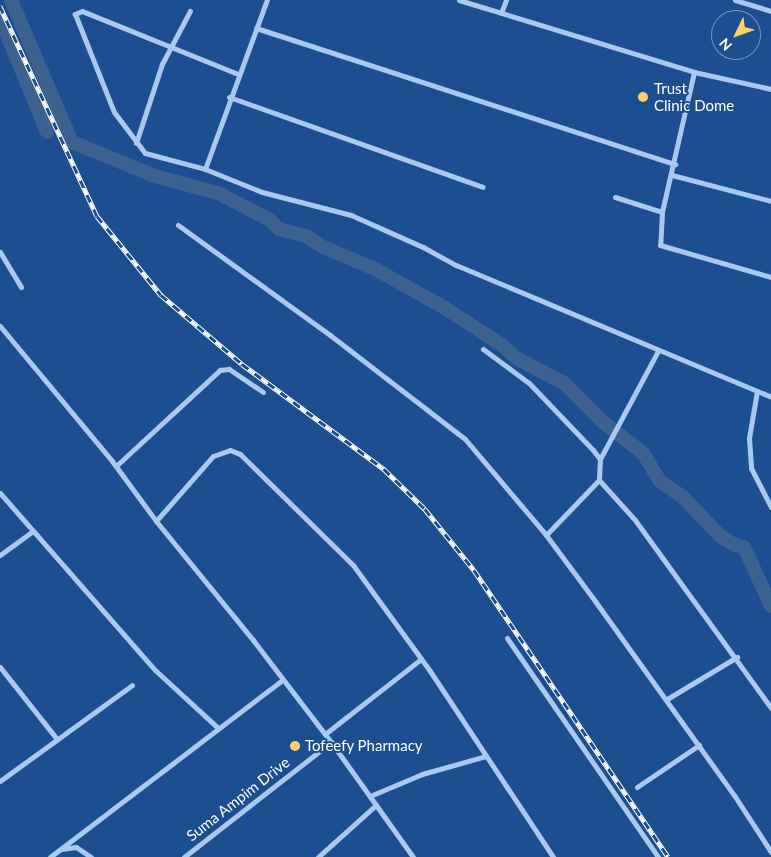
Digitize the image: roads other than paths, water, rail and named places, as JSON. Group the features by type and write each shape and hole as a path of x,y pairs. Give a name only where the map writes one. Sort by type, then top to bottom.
{"street":[{"path":"205,169 229,97 267,0"},
{"path":"459,0 694,72 771,89"},
{"path":"501,13 506,0"},
{"path":"735,0 771,11"},
{"path":"238,74 82,11 75,14 114,112 145,153 205,169 262,192 351,215 424,247 456,265 771,397"},
{"path":"136,143 147,105 170,46 190,11"},
{"path":"256,28 675,164"},
{"path":"694,72 675,164 662,212 660,240 664,248 771,277"},
{"path":"229,97 483,187"},
{"path":"672,176 771,201"},
{"path":"615,197 662,212"},
{"path":"178,224 439,417 465,439 546,535 667,699 771,852"},
{"path":"0,252 21,287"},
{"path":"0,326 116,466 156,521 325,734 413,857"},
{"path":"483,349 529,383 600,459"},
{"path":"546,535 599,480 600,459 658,351"},
{"path":"116,466 220,370 229,369 263,392"},
{"path":"757,391 749,438 751,468 771,508"},
{"path":"156,521 212,456 230,450 240,454 352,565 422,659 553,857"},
{"path":"599,480 635,520 737,657 771,708"},
{"path":"0,493 32,532 155,670 217,726"},
{"path":"0,555 32,532"},
{"path":"508,638 658,857"},
{"path":"667,699 737,657"},
{"path":"325,734 422,659"},
{"path":"0,667 56,738"},
{"path":"50,857 217,726 282,680"},
{"path":"0,781 56,738 132,685"},
{"name":"Suma Ampim Drive","path":"184,857 331,742"},
{"path":"637,787 699,745"},
{"path":"370,796 422,774 486,756"},
{"path":"318,857 376,805"},
{"path":"61,849 76,848 91,857"}],"waterway":[{"path":"11,0 72,142 155,176 218,193 270,220 279,229 306,236 323,247 375,269 445,308 502,345 516,358 564,383 604,423 643,453 660,481 683,497 720,536 735,545 744,547 771,606"},
{"path":"0,18 47,132"}],"railway":[{"path":"0,6 97,216 161,295 242,364 384,469 425,509 474,570 668,857"}],"place":[{"name":"Trust Clinic Dome","path":"643,97"},
{"name":"Tofeefy Pharmacy","path":"295,746"}]}
